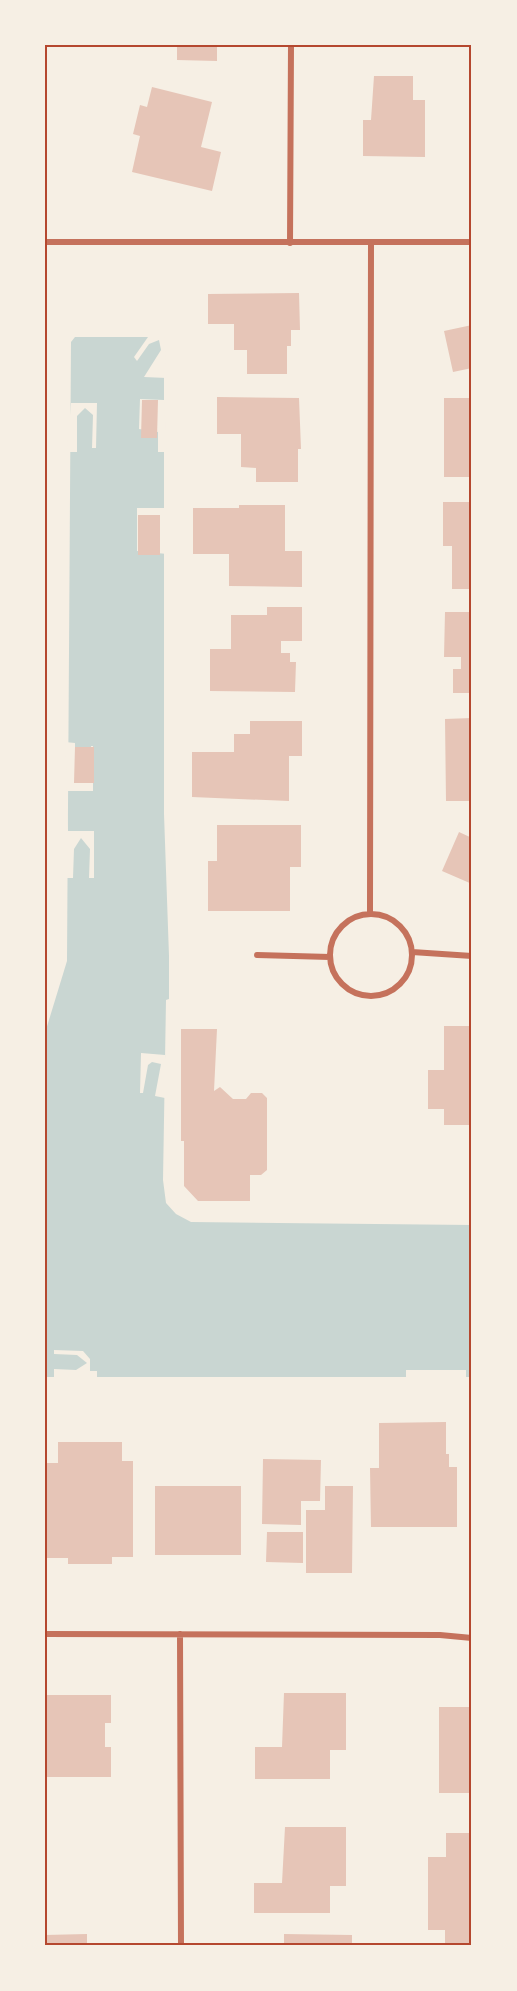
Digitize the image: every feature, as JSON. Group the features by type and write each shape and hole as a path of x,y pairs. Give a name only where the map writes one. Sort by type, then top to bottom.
{"street":[{"path":"290,243 291,45"},
{"path":"45,242 472,242"},
{"path":"370,913 371,243"},
{"path":"370,913 393,920 403,928 410,940 412,952 411,965 402,982 386,993 373,996 348,990 332,969 330,957 333,938 345,922 370,913"},
{"path":"412,952 472,956"},
{"path":"257,955 330,957"},
{"path":"45,1634 440,1635 472,1638"},
{"path":"180,1634 181,1946"}],"shaded area":[{"path":"75,337 164,337 164,814 169,956 169,999 166,1000 163,1180 166,1203 176,1214 191,1222 472,1225 472,1377 45,1377 45,1033 67,961 71,342"}],"pier":[{"path":"148,337 164,337 167,378 144,377 161,350 159,340 149,344 137,361 134,357"},
{"path":"140,399 164,400 167,452 158,452 158,432 139,429"},
{"path":"71,403 97,403 96,448 92,448 93,415 85,408 77,416 77,452 67,452"},
{"path":"137,508 164,508 164,521 167,521 167,554 137,551"},
{"path":"65,742 75,743 75,779 90,780 91,746 93,746 93,791 67,791"},
{"path":"64,815 67,815 68,831 94,831 94,878 89,878 90,849 81,838 74,849 73,878 67,878 67,961 64,961"},
{"path":"141,1053 165,1055 165,1098 155,1096 161,1064 152,1062 148,1065 143,1093 140,1093"},
{"path":"54,1350 83,1351 90,1359 90,1371 97,1371 97,1380 54,1377 54,1369 76,1370 87,1363 77,1355 54,1354"},
{"path":"406,1370 466,1370 466,1377 406,1380"}],"building":[{"path":"177,45 217,45 217,61 177,60"},
{"path":"374,76 413,76 413,100 425,100 425,157 363,156 363,120 371,120"},
{"path":"152,87 212,102 201,147 221,152 212,191 132,172 140,136 133,134 140,105 147,107"},
{"path":"299,293 300,330 291,330 291,346 287,346 287,374 247,374 247,350 234,350 234,324 208,324 208,294"},
{"path":"472,325 472,368 453,372 444,331"},
{"path":"217,397 299,398 301,449 298,449 298,482 256,482 256,468 241,467 241,434 217,434"},
{"path":"444,398 472,398 472,477 444,477"},
{"path":"142,400 158,400 157,438 141,438"},
{"path":"443,502 472,502 472,589 452,589 452,546 443,546"},
{"path":"239,505 285,505 285,551 302,551 302,587 229,586 229,554 193,554 193,508 239,508"},
{"path":"138,515 160,515 160,555 138,555"},
{"path":"267,607 302,607 302,641 281,641 281,653 290,653 290,662 296,662 295,692 210,691 210,649 231,649 231,615 267,615"},
{"path":"445,612 472,612 472,693 453,693 453,669 461,669 461,657 444,657"},
{"path":"472,718 472,801 446,801 445,719"},
{"path":"250,721 302,721 302,756 289,756 289,801 192,797 192,752 234,752 234,734 250,734"},
{"path":"75,747 94,747 94,783 74,783"},
{"path":"217,825 301,825 301,867 290,867 290,911 208,911 208,861 217,861"},
{"path":"459,832 472,838 472,884 442,871"},
{"path":"444,1026 472,1026 472,1125 444,1125 444,1109 428,1109 428,1070 444,1070"},
{"path":"181,1029 217,1029 214,1091 220,1087 233,1099 246,1099 251,1093 262,1093 267,1098 267,1170 261,1175 250,1175 250,1201 198,1201 184,1186 184,1141 181,1141"},
{"path":"446,1422 446,1454 449,1454 449,1467 457,1467 457,1527 371,1527 370,1468 379,1468 379,1423"},
{"path":"58,1442 122,1442 122,1461 133,1461 133,1557 112,1557 112,1564 68,1564 68,1558 46,1558 46,1463 58,1463"},
{"path":"263,1459 321,1460 320,1501 301,1501 301,1525 262,1524"},
{"path":"155,1486 241,1486 241,1555 155,1555"},
{"path":"325,1486 353,1486 352,1573 306,1573 306,1510 325,1510"},
{"path":"267,1532 303,1532 303,1563 266,1562"},
{"path":"284,1693 346,1693 346,1750 330,1750 330,1779 255,1779 255,1747 282,1747"},
{"path":"45,1695 111,1695 111,1723 105,1723 105,1747 111,1747 111,1777 45,1777"},
{"path":"439,1707 472,1707 472,1793 439,1793"},
{"path":"285,1827 346,1827 346,1886 330,1886 330,1913 254,1913 254,1883 282,1883"},
{"path":"446,1833 472,1833 472,1946 445,1946 445,1930 428,1930 428,1857 446,1857"},
{"path":"87,1934 87,1946 45,1946 45,1935"},
{"path":"284,1934 352,1935 352,1946 284,1946"}]}
